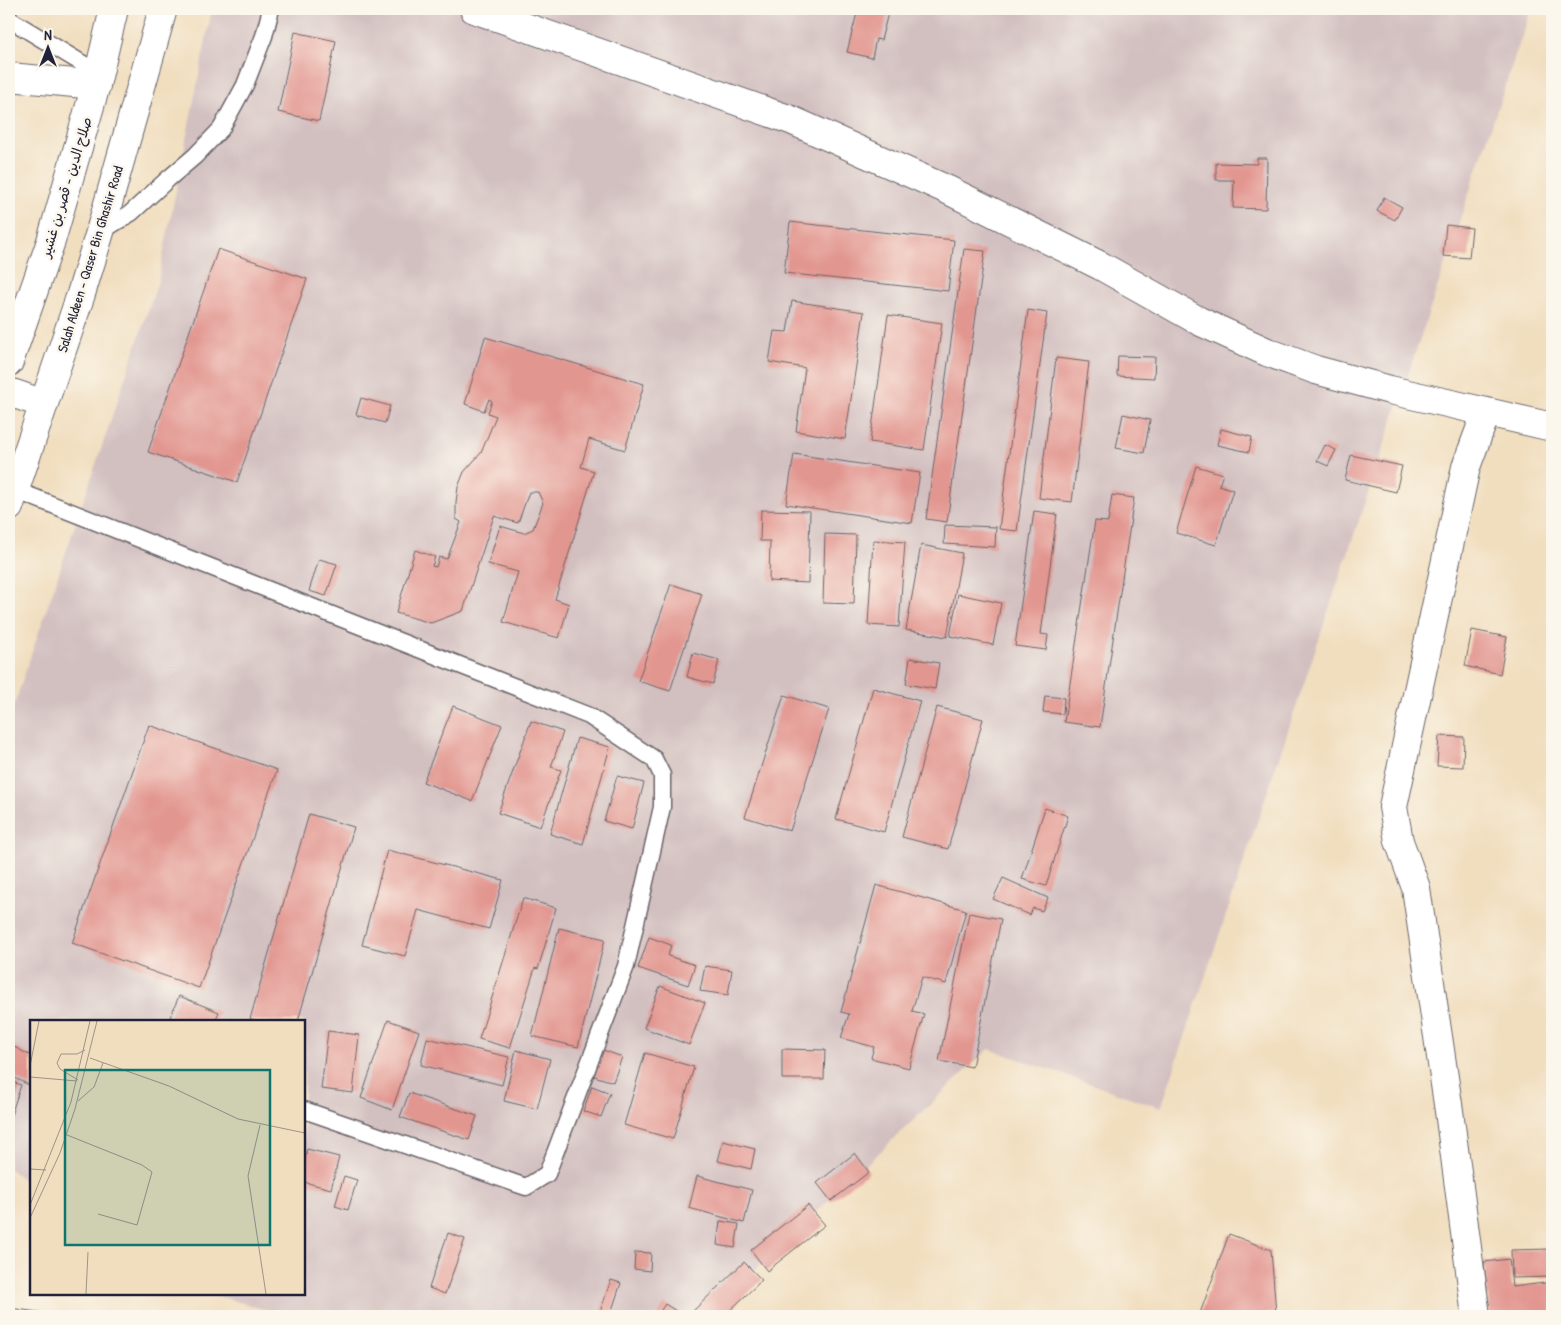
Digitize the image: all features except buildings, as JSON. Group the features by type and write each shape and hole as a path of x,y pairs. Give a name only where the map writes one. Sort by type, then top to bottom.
{"main road":[{"name":"صلاح الدين - قصر بن غشير","path":"9,362 51,241 97,79 114,9"},
{"name":"Salah Aldeen - Qaser Bin Ghashir Road","path":"12,498 81,294 163,9"},
{"path":"474,9 791,120 948,190 1101,266 1199,321 1266,352 1316,370 1390,390 1552,427"},
{"path":"9,77 97,79"},
{"path":"9,392 44,404"},
{"path":"1476,1316 1449,1110 1416,888 1399,841 1393,806 1466,467 1486,413"}],"lane":[{"path":"100,232 131,213 195,156 221,129 245,86 272,9"},
{"path":"9,19 97,79"},
{"path":"12,498 589,716 654,759 662,774 662,807 626,966 547,1174 526,1187 305,1110"}],"shaded area":[{"path":"212,9 1531,9 1161,1108 989,1049 706,1316 288,1316 214,1295 305,1295 305,1020 30,1020 30,1185 9,1168 9,720 158,281"}]}
